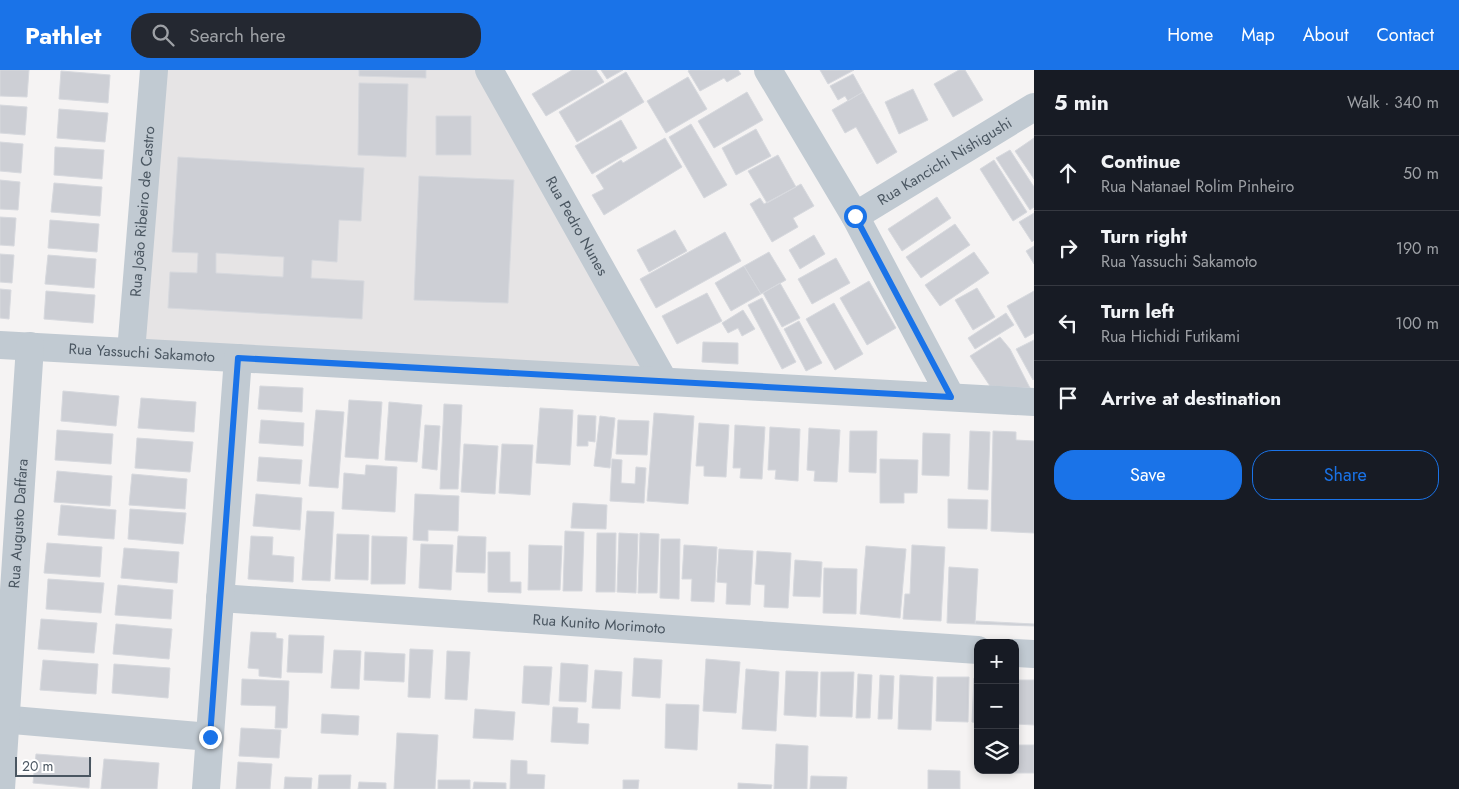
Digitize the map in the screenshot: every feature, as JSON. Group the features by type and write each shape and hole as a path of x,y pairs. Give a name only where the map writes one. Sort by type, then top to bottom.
{"street":[{"name":"Rua João Ribeiro de Castro","path":"131,352 154,70"},
{"name":"Rua Pedro Nunes","path":"489,70 664,381"},
{"path":"768,70 855,216 951,397"},
{"name":"Rua Kancichi Nishigushi","path":"855,216 1034,108"},
{"name":"Rua Yassuchi Sakamoto","path":"0,345 1034,402"},
{"name":"Rua Augusto Daffara","path":"1,789 3,719 30,346"},
{"path":"206,789 238,358"},
{"name":"Rua Kunito Morimoto","path":"220,598 974,650"},
{"path":"1019,653 1034,654"},
{"path":"3,719 210,737"}],"shaded area":[{"path":"154,70 488,70 657,381 131,352"}],"building":[{"path":"0,70 29,70 27,97 0,96"},
{"path":"359,70 426,70 426,78 359,76"},
{"path":"572,70 596,70 604,82 546,116 532,94"},
{"path":"601,70 623,70 607,79"},
{"path":"738,70 741,74 727,82 724,78 700,91 688,71"},
{"path":"820,70 854,70 828,84"},
{"path":"959,70 965,70 983,100 953,117 934,84"},
{"path":"61,71 110,75 108,103 59,99"},
{"path":"626,72 644,102 577,142 559,112"},
{"path":"853,74 863,92 848,101 845,96 838,100 830,86"},
{"path":"688,77 707,109 666,133 647,101"},
{"path":"359,83 408,84 406,157 358,155"},
{"path":"913,89 928,120 899,134 885,102"},
{"path":"747,92 763,120 714,148 698,121"},
{"path":"863,92 897,152 877,164 856,127 845,133 832,110"},
{"path":"0,105 27,107 25,135 0,133"},
{"path":"59,109 108,113 105,142 57,138"},
{"path":"436,116 471,116 471,155 436,155"},
{"path":"621,120 637,148 592,174 575,146"},
{"path":"691,124 727,185 704,198 669,137"},
{"path":"756,129 771,156 736,175 722,148"},
{"path":"665,138 682,167 604,215 592,195 604,189 596,176 621,160 623,163"},
{"path":"1034,138 1034,179 1015,151"},
{"path":"0,142 23,144 21,173 0,171"},
{"path":"55,147 104,150 102,179 54,175"},
{"path":"1010,150 1034,187 1034,207 1030,210 996,158"},
{"path":"778,155 796,187 767,203 748,171"},
{"path":"178,157 364,168 361,221 339,220 337,262 312,260 311,278 364,281 362,319 168,308 170,272 197,273 198,253 172,252","holes":["216,253 284,257 283,277 216,273"]},
{"path":"994,160 1027,212 1013,221 980,169"},
{"path":"419,176 514,180 508,303 414,300"},
{"path":"0,180 20,182 18,210 0,209"},
{"path":"54,183 102,187 100,216 51,212"},
{"path":"801,184 814,206 793,218 798,227 772,242 750,204 760,198 764,204"},
{"path":"937,197 951,218 902,251 888,229"},
{"path":"1034,213 1034,240 1032,242 1019,222"},
{"path":"0,217 16,218 14,246 0,245"},
{"path":"50,220 99,224 97,252 48,248"},
{"path":"955,224 970,245 921,278 906,257"},
{"path":"675,230 687,251 649,272 637,250"},
{"path":"725,232 741,261 656,308 640,279"},
{"path":"814,235 825,254 800,269 789,250"},
{"path":"1034,246 1034,264 1026,251"},
{"path":"769,252 786,280 761,294 744,266"},
{"path":"974,252 989,273 940,306 925,285"},
{"path":"0,254 14,255 12,283 0,282"},
{"path":"48,255 96,259 94,288 45,284"},
{"path":"836,258 850,283 812,304 798,279"},
{"path":"744,266 761,294 731,311 715,283"},
{"path":"869,281 896,328 867,345 840,298"},
{"path":"780,283 800,318 782,327 763,293"},
{"path":"977,288 995,317 973,330 955,300"},
{"path":"0,289 11,290 9,319 0,318"},
{"path":"46,291 95,295 93,323 44,319"},
{"path":"1034,291 1034,333 1025,338 1007,306"},
{"path":"707,293 722,321 677,344 662,316"},
{"path":"762,298 796,362 782,369 748,305"},
{"path":"834,303 863,354 835,370 806,319"},
{"path":"743,310 755,329 742,336 738,328 728,333 722,323"},
{"path":"1006,313 1014,325 975,349 968,338"},
{"path":"799,321 822,363 806,371 784,329"},
{"path":"1000,337 1010,349 1030,388 990,386 970,356"},
{"path":"1034,340 1034,379 1033,380 1016,349"},
{"path":"703,342 738,343 738,364 702,362"},
{"path":"260,386 303,388 302,412 258,409"},
{"path":"63,391 119,396 116,426 61,421"},
{"path":"141,398 196,402 194,432 138,428"},
{"path":"349,400 382,402 378,459 345,457"},
{"path":"389,402 422,405 417,462 385,460"},
{"path":"444,404 462,405 458,489 440,489"},
{"path":"540,408 573,410 570,465 536,463"},
{"path":"316,410 344,412 338,488 309,486"},
{"path":"654,413 694,416 688,504 647,501"},
{"path":"578,415 596,416 595,442 588,441 588,446 577,446"},
{"path":"600,416 615,418 610,468 594,466"},
{"path":"261,420 304,423 303,446 259,443"},
{"path":"618,420 649,421 647,455 616,454"},
{"path":"699,423 729,425 726,477 704,476 704,466 696,466"},
{"path":"425,425 440,426 437,470 422,468"},
{"path":"735,425 765,427 762,479 740,478 741,468 733,468"},
{"path":"770,427 800,429 798,481 775,479 776,470 768,470"},
{"path":"809,428 840,430 837,482 814,481 815,471 807,470"},
{"path":"57,430 113,434 111,464 55,460"},
{"path":"850,431 877,431 876,473 849,472"},
{"path":"970,431 990,432 988,490 968,489"},
{"path":"993,431 1016,432 1016,440 1034,441 1034,533 991,531"},
{"path":"923,433 950,434 949,476 922,475"},
{"path":"137,438 193,442 190,472 135,468"},
{"path":"464,444 498,446 495,494 461,492"},
{"path":"502,444 533,445 530,495 499,493"},
{"path":"259,457 302,460 300,484 257,481"},
{"path":"612,459 622,460 621,483 635,484 636,467 646,468 644,503 610,501"},
{"path":"880,459 918,460 917,493 904,493 904,503 880,503"},
{"path":"366,465 397,467 395,512 342,509 344,473 365,475"},
{"path":"57,471 112,476 110,506 54,502"},
{"path":"132,474 187,479 185,509 129,505"},
{"path":"256,494 302,498 300,530 253,526"},
{"path":"415,494 459,496 458,531 428,530 428,541 413,540"},
{"path":"948,499 988,500 987,529 948,528"},
{"path":"573,503 607,505 606,529 571,528"},
{"path":"61,505 116,510 114,539 58,535"},
{"path":"130,509 186,513 183,544 128,539"},
{"path":"307,511 334,512 330,581 302,580"},
{"path":"565,531 584,532 582,591 563,591"},
{"path":"597,533 616,533 615,592 596,592"},
{"path":"619,533 638,534 636,593 617,592"},
{"path":"640,533 659,534 657,593 638,593"},
{"path":"337,534 369,535 368,580 335,579"},
{"path":"251,536 273,537 272,555 294,557 293,582 248,579"},
{"path":"372,536 407,537 405,584 371,584"},
{"path":"458,536 486,537 485,573 456,572"},
{"path":"661,539 680,539 679,599 660,598"},
{"path":"47,543 102,547 100,577 44,573"},
{"path":"421,544 453,545 451,590 419,588"},
{"path":"529,545 562,546 560,590 528,590"},
{"path":"684,545 717,547 714,602 691,601 692,579 682,579"},
{"path":"912,545 945,547 941,621 903,619 905,594 910,594"},
{"path":"866,546 906,549 900,618 860,614"},
{"path":"124,548 179,552 177,583 121,578"},
{"path":"719,549 753,551 750,605 726,604 727,583 717,582"},
{"path":"757,551 791,553 788,608 764,607 765,585 755,584"},
{"path":"488,552 510,552 510,582 521,582 521,593 488,592"},
{"path":"795,560 822,562 820,597 793,596"},
{"path":"949,567 978,569 975,624 947,623"},
{"path":"824,568 857,569 856,614 823,613"},
{"path":"48,579 104,583 101,613 46,609"},
{"path":"118,585 173,590 171,619 115,615"},
{"path":"41,619 97,623 94,653 38,649"},
{"path":"976,621 1034,624 1034,626 975,624"},
{"path":"116,624 172,629 169,659 113,654"},
{"path":"251,632 276,633 276,638 283,639 281,678 259,676 259,669 248,668"},
{"path":"289,635 324,636 322,673 287,672"},
{"path":"410,649 433,650 430,698 408,697"},
{"path":"334,650 361,651 359,689 331,688"},
{"path":"447,651 470,652 467,700 445,699"},
{"path":"365,652 405,654 404,682 364,680"},
{"path":"634,658 662,660 660,698 632,696"},
{"path":"706,659 740,662 736,713 703,711"},
{"path":"43,660 98,664 96,694 40,690"},
{"path":"561,663 588,665 586,702 559,701"},
{"path":"114,664 170,668 168,698 112,693"},
{"path":"524,666 552,667 549,705 522,703"},
{"path":"746,669 779,672 776,731 742,729"},
{"path":"595,670 622,672 620,709 592,708"},
{"path":"786,671 818,672 816,717 784,715"},
{"path":"821,672 854,672 852,717 820,716"},
{"path":"858,674 872,675 870,718 856,718"},
{"path":"880,675 894,676 892,719 878,719"},
{"path":"900,675 933,677 931,730 898,729"},
{"path":"937,677 969,677 968,722 936,721"},
{"path":"974,678 974,722 972,722"},
{"path":"242,679 289,681 287,728 275,728 276,706 241,705"},
{"path":"1019,680 1034,680 1034,725 1019,724"},
{"path":"666,704 699,705 697,750 665,748"},
{"path":"553,707 578,708 577,723 589,724 588,744 551,742"},
{"path":"475,709 515,712 513,740 473,738"},
{"path":"322,714 359,716 358,735 321,733"},
{"path":"241,728 281,730 279,758 239,756"},
{"path":"397,733 438,735 435,789 394,789"},
{"path":"776,744 808,746 807,789 774,789"},
{"path":"1019,745 1034,745 1034,773 1019,773"},
{"path":"36,754 91,758 89,788 33,783"},
{"path":"104,759 159,763 157,789 101,789"},
{"path":"511,760 527,761 527,774 545,775 544,789 510,789"},
{"path":"238,762 272,764 270,789 236,789"},
{"path":"928,770 960,771 960,789 928,789"},
{"path":"319,775 351,775 350,789 318,789"},
{"path":"811,776 847,777 846,789 810,789"},
{"path":"285,777 312,778 311,789 284,789"},
{"path":"438,780 470,780 470,789 438,789"},
{"path":"623,780 639,780 638,789 623,789"},
{"path":"359,782 386,783 386,789 358,789"},
{"path":"474,782 506,783 506,789 473,789"},
{"path":"738,783 772,785 771,789 738,789"}],"route":[{"path":"210,737 238,358 951,397 855,216"}]}
